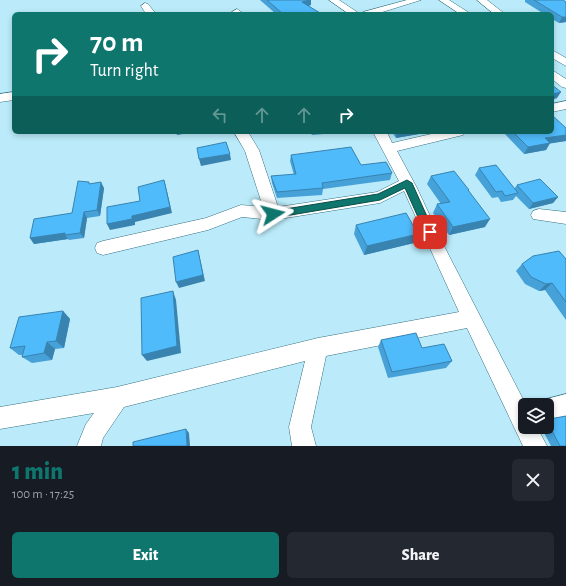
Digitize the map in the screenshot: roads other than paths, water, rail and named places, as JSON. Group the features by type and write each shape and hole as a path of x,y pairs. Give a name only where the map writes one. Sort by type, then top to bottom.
{"street":[{"path":"333,0 352,12"},
{"path":"373,12 416,0"},
{"path":"443,0 463,12"},
{"path":"481,0 497,12"},
{"path":"145,6 150,12"},
{"path":"554,54 566,63"},
{"path":"554,75 566,85"},
{"path":"0,98 12,96"},
{"path":"554,108 566,105"},
{"path":"242,134 252,150 273,214"},
{"path":"381,134 407,183 435,244 518,408"},
{"path":"389,148 449,134"},
{"path":"103,248 208,224 241,211 273,214 380,197 407,183"},
{"path":"538,215 566,218"},
{"path":"0,418 117,398 318,348 473,318"},
{"path":"304,446 300,427 318,348"},
{"path":"89,446 94,432 117,398"},
{"path":"554,408 566,405"},
{"path":"530,434 535,446"}]}
